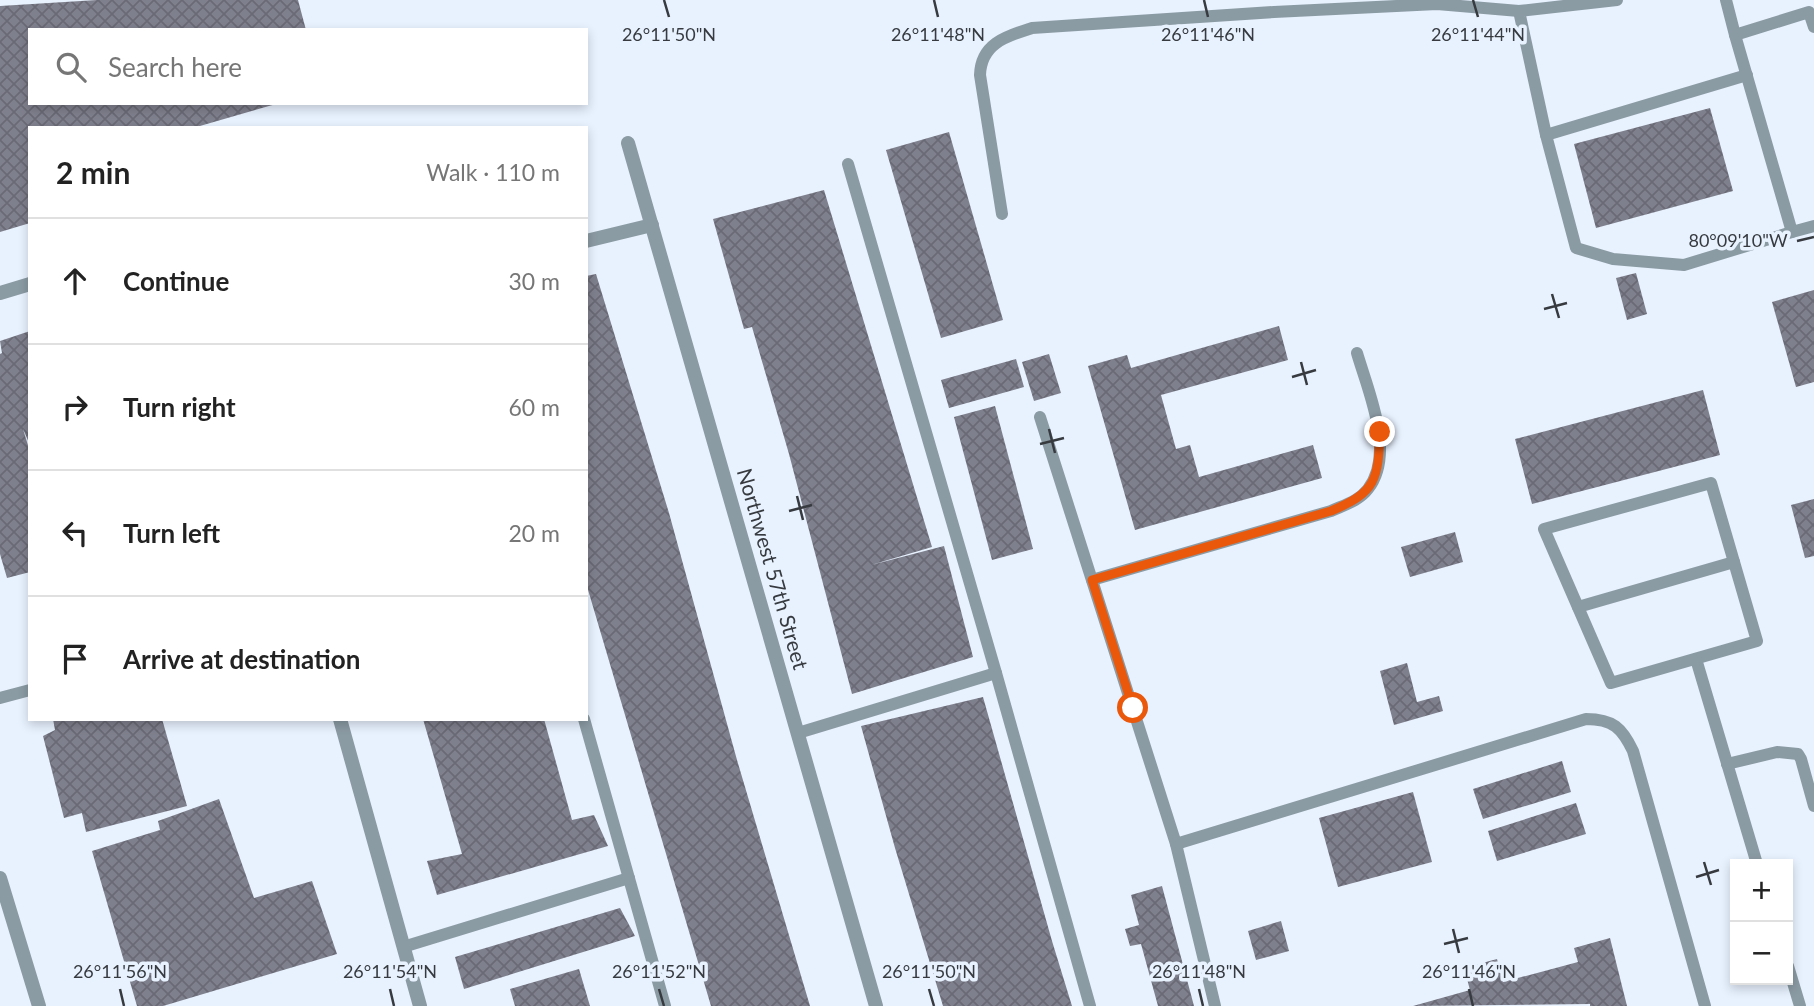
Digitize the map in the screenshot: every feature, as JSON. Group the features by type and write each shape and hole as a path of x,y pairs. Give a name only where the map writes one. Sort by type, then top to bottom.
{"street":[{"name":"Northwest 57th Street","path":"628,143 876,1006"},
{"path":"588,241 652,225"},
{"path":"0,293 28,285"},
{"path":"341,721 420,1006"},
{"path":"0,878 39,1006"}],"lane":[{"path":"1002,214 980,75 981,61 990,47 1006,37 1032,28 1274,12 1437,4 1519,11 1617,0"},
{"path":"1726,0 1792,232"},
{"path":"1519,11 1546,135 1576,247 1613,259 1684,265 1814,226"},
{"path":"1735,35 1810,12 1814,27"},
{"path":"1546,135 1747,75"},
{"path":"848,164 1090,1006"},
{"path":"1092,580 1318,515 1354,501 1368,489 1380,460 1380,432 1357,353"},
{"path":"1040,417 1176,844 1215,1006"},
{"path":"1711,483 1757,641 1611,683 1578,607 1544,529 1711,483"},
{"path":"1578,607 1734,562"},
{"path":"1696,659 1756,859"},
{"path":"797,733 996,673"},
{"path":"0,698 28,691"},
{"path":"1176,844 1586,719 1599,719 1624,732 1633,751 1705,1006"},
{"path":"585,721 665,1006"},
{"path":"1727,764 1777,752 1798,754 1814,806"},
{"path":"403,947 629,878"},
{"path":"1793,983 1800,1006"}],"building":[{"path":"97,0 298,0 305,28 28,28 28,105 273,105 200,126 28,126 28,224 0,232 0,6"},
{"path":"1710,108 1733,191 1596,228 1574,144"},
{"path":"949,132 1003,320 941,338 886,150"},
{"path":"824,190 932,547 871,565 944,546 973,657 852,694 789,454 752,327 744,329 713,219"},
{"path":"1636,273 1647,314 1627,320 1616,278"},
{"path":"596,274 669,513 737,760 810,1006 711,1006 588,590 588,276"},
{"path":"1814,290 1814,382 1796,387 1772,302"},
{"path":"1279,326 1288,360 1161,395 1176,449 1190,445 1199,477 1313,445 1322,478 1135,530 1088,366 1127,355 1131,368"},
{"path":"28,332 28,440 23,429 28,445 28,573 7,578 0,554 0,341"},
{"path":"1049,354 1061,393 1034,401 1022,362"},
{"path":"1016,359 1024,387 949,408 941,380"},
{"path":"1703,390 1720,455 1532,504 1515,439"},
{"path":"995,406 1033,549 992,560 954,417"},
{"path":"1814,499 1814,556 1805,558 1791,505"},
{"path":"1455,532 1463,562 1410,577 1401,547"},
{"path":"1407,663 1417,702 1439,696 1443,711 1394,725 1380,671"},
{"path":"983,697 1072,1006 943,1006 895,848 861,726"},
{"path":"53,721 163,721 187,806 86,832 82,813 64,818 43,736 55,730"},
{"path":"424,721 545,721 572,820 594,815 608,846 437,895 427,861 462,854"},
{"path":"1562,761 1571,792 1483,819 1473,789"},
{"path":"1413,792 1432,862 1338,887 1319,818"},
{"path":"219,799 254,898 312,881 337,954 163,1006 137,1006 92,851 160,830 158,821"},
{"path":"1576,803 1586,834 1497,861 1488,831"},
{"path":"1162,886 1194,1006 1158,1006 1141,944 1130,946 1125,929 1139,925 1131,895"},
{"path":"620,908 635,936 464,989 455,957"},
{"path":"1281,921 1289,951 1256,960 1248,931"},
{"path":"1610,938 1627,1006 1413,1006 1470,990 1464,968 1497,959 1503,982 1578,962 1574,948"},
{"path":"579,969 590,1006 515,1006 510,989"}],"route":[{"path":"1133,708 1092,580 1331,511 1354,501 1368,489 1377,471 1380,460 1380,432"}]}
